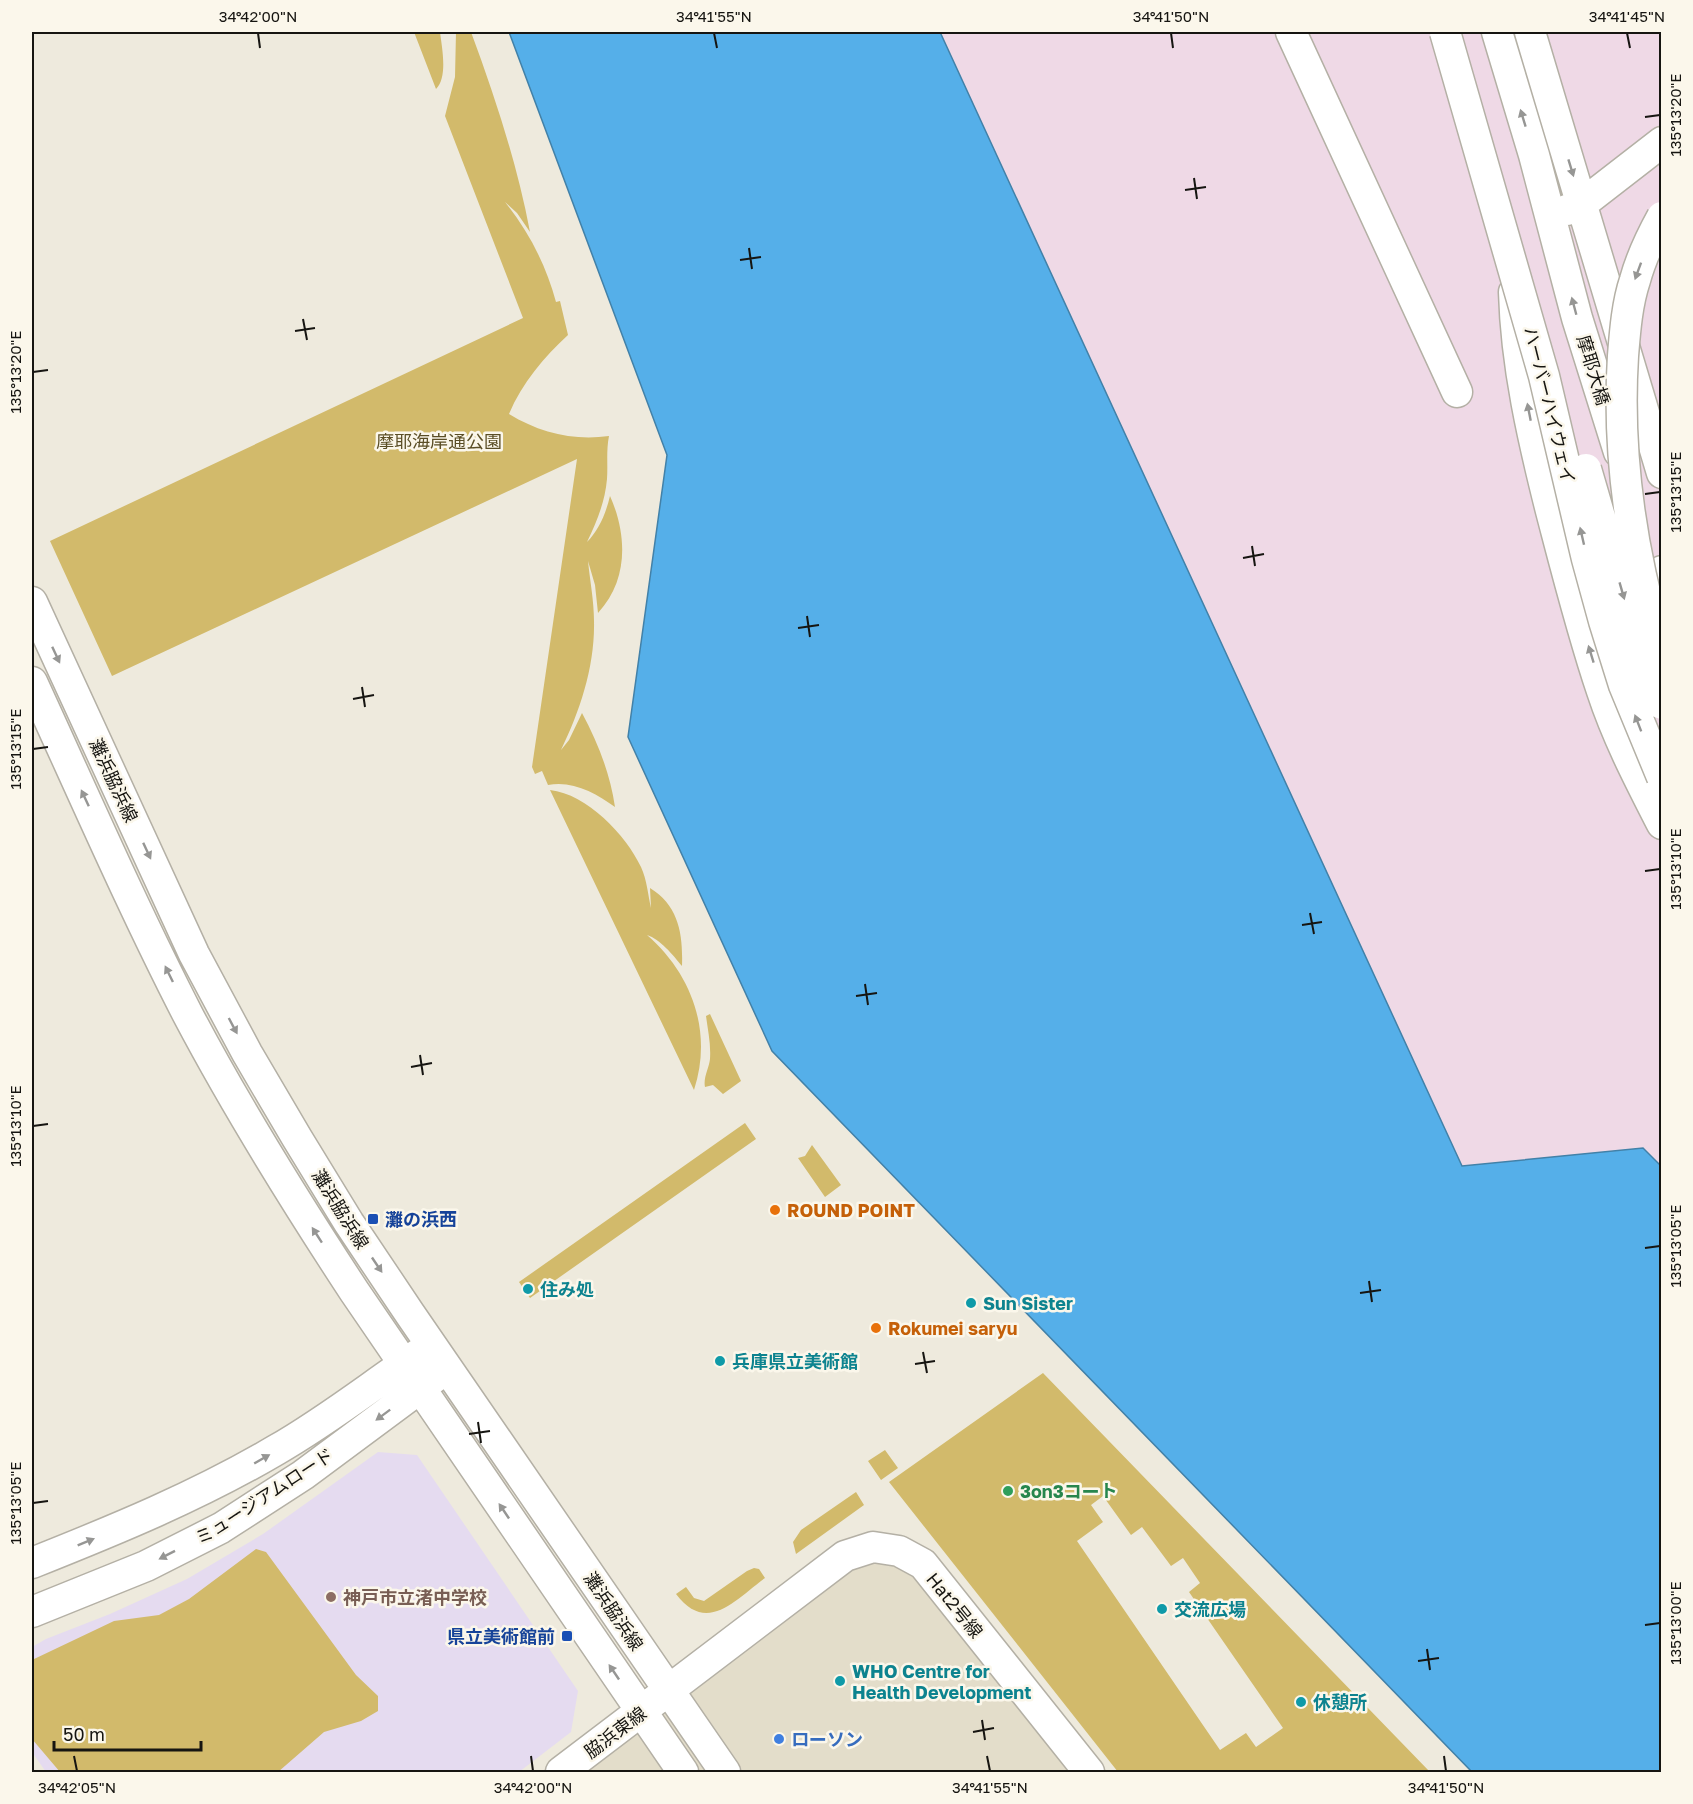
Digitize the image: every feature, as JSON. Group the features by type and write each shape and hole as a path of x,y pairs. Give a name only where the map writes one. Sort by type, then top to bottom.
{"street":[{"path":"1291,32 1457,393"},
{"name":"ハーバーハイウェイ","path":"1445,32 1544,376 1604,621 1624,685 1662,777"},
{"path":"1457,32 1509,247 1520,367 1540,469 1602,692 1621,740 1662,824"},
{"name":"ハーバーハイウェイ","path":"1457,32 1626,606 1662,704"},
{"name":"摩耶大橋","path":"1497,32 1578,318 1658,578 1657,663 1662,714"},
{"name":"摩耶大橋","path":"1530,32 1662,473"},
{"path":"1550,215 1582,204 1662,142"},
{"path":"1662,217 1648,243 1634,282 1625,327 1622,377 1627,494 1646,602 1662,655"},
{"name":"灘浜脇浜線","path":"32,602 194,954 247,1053 349,1222 725,1773"},
{"name":"灘浜脇浜線","path":"32,682 188,1015 239,1107 304,1215 683,1773"},
{"name":"ミュージアムロード","path":"32,1563 172,1506 238,1473 318,1425 412,1376 440,1357"},
{"name":"ミュージアムロード","path":"32,1612 146,1566 221,1528 303,1475 412,1376"},
{"name":"Hat2号線","path":"669,1691 845,1556 873,1547 899,1551 922,1564 1089,1773"},
{"name":"脇浜東線","path":"561,1773 669,1691"}],"shaded area":[{"path":"940,32 1661,32 1661,1166 1643,1148 1462,1167"},
{"name":"神戸市立渚中学校","path":"378,1452 417,1455 578,1691 571,1732 519,1772 46,1772 32,1752 32,1647 187,1579 263,1534"},
{"path":"899,1551 1089,1772 561,1772 845,1556"}],"green space":[{"path":"414,32 440,32 443,70 440,84 436,89"},
{"name":"摩耶海岸通公園","path":"456,32 471,32 505,130 530,232 517,213 505,202 522,225 542,262 556,302 560,301 568,335 534,371 509,414 545,431 558,434 583,437 609,436 604,496 587,542 601,521 610,496 620,526 622,541 620,571 608,600 598,613 595,585 588,561 594,614 592,655 580,704 561,750 569,740 582,713 603,758 615,807 600,797 575,786 548,785 542,771 535,774 532,767 577,459 112,676 50,541 523,318 445,116 455,77"},
{"path":"550,790 578,799 604,818 626,842 641,867 651,908 650,888 660,895 673,912 682,943 682,966 661,944 647,935 663,950 676,968 687,986 694,1005 701,1047 694,1090"},
{"path":"710,1014 741,1081 723,1094 713,1085 705,1087 710,1053 706,1016"},
{"path":"745,1123 756,1139 530,1298 519,1282"},
{"path":"812,1145 841,1185 825,1197 798,1158 805,1156"},
{"path":"1043,1373 1430,1772 1118,1772 889,1482","holes":["1103,1496 1131,1535 1142,1527 1171,1566 1183,1558 1200,1583 1189,1592 1283,1728 1256,1747 1246,1733 1220,1750 1077,1541 1103,1522 1091,1505"]},
{"path":"885,1450 898,1468 881,1480 868,1461"},
{"path":"856,1492 864,1505 796,1554 793,1542 801,1530"},
{"path":"256,1549 266,1552 356,1675 378,1696 378,1711 361,1721 324,1732 278,1772 60,1772 32,1739 32,1660 114,1621 159,1615 189,1599"},
{"path":"754,1568 759,1569 765,1578 721,1610 710,1613 699,1612 687,1606 676,1594 686,1587 694,1598 704,1601"}],"water":[{"path":"509,32 940,32 1462,1166 1643,1148 1661,1166 1661,1772 1472,1772 772,1051 628,737 667,455"}],"place":[{"name":"ROUND POINT","path":"775,1210"},
{"name":"灘の浜西","path":"373,1219"},
{"name":"住み処","path":"528,1289"},
{"name":"Sun Sister","path":"971,1303"},
{"name":"Rokumei saryu","path":"876,1328"},
{"name":"兵庫県立美術館","path":"720,1361"},
{"name":"3on3コート","path":"1008,1491"},
{"name":"神戸市立渚中学校","path":"331,1597"},
{"name":"交流広場","path":"1162,1609"},
{"name":"県立美術館前","path":"567,1636"},
{"name":"WHO Centre for Health Development","path":"840,1681"},
{"name":"休憩所","path":"1301,1702"},
{"name":"ローソン","path":"779,1739"}]}
